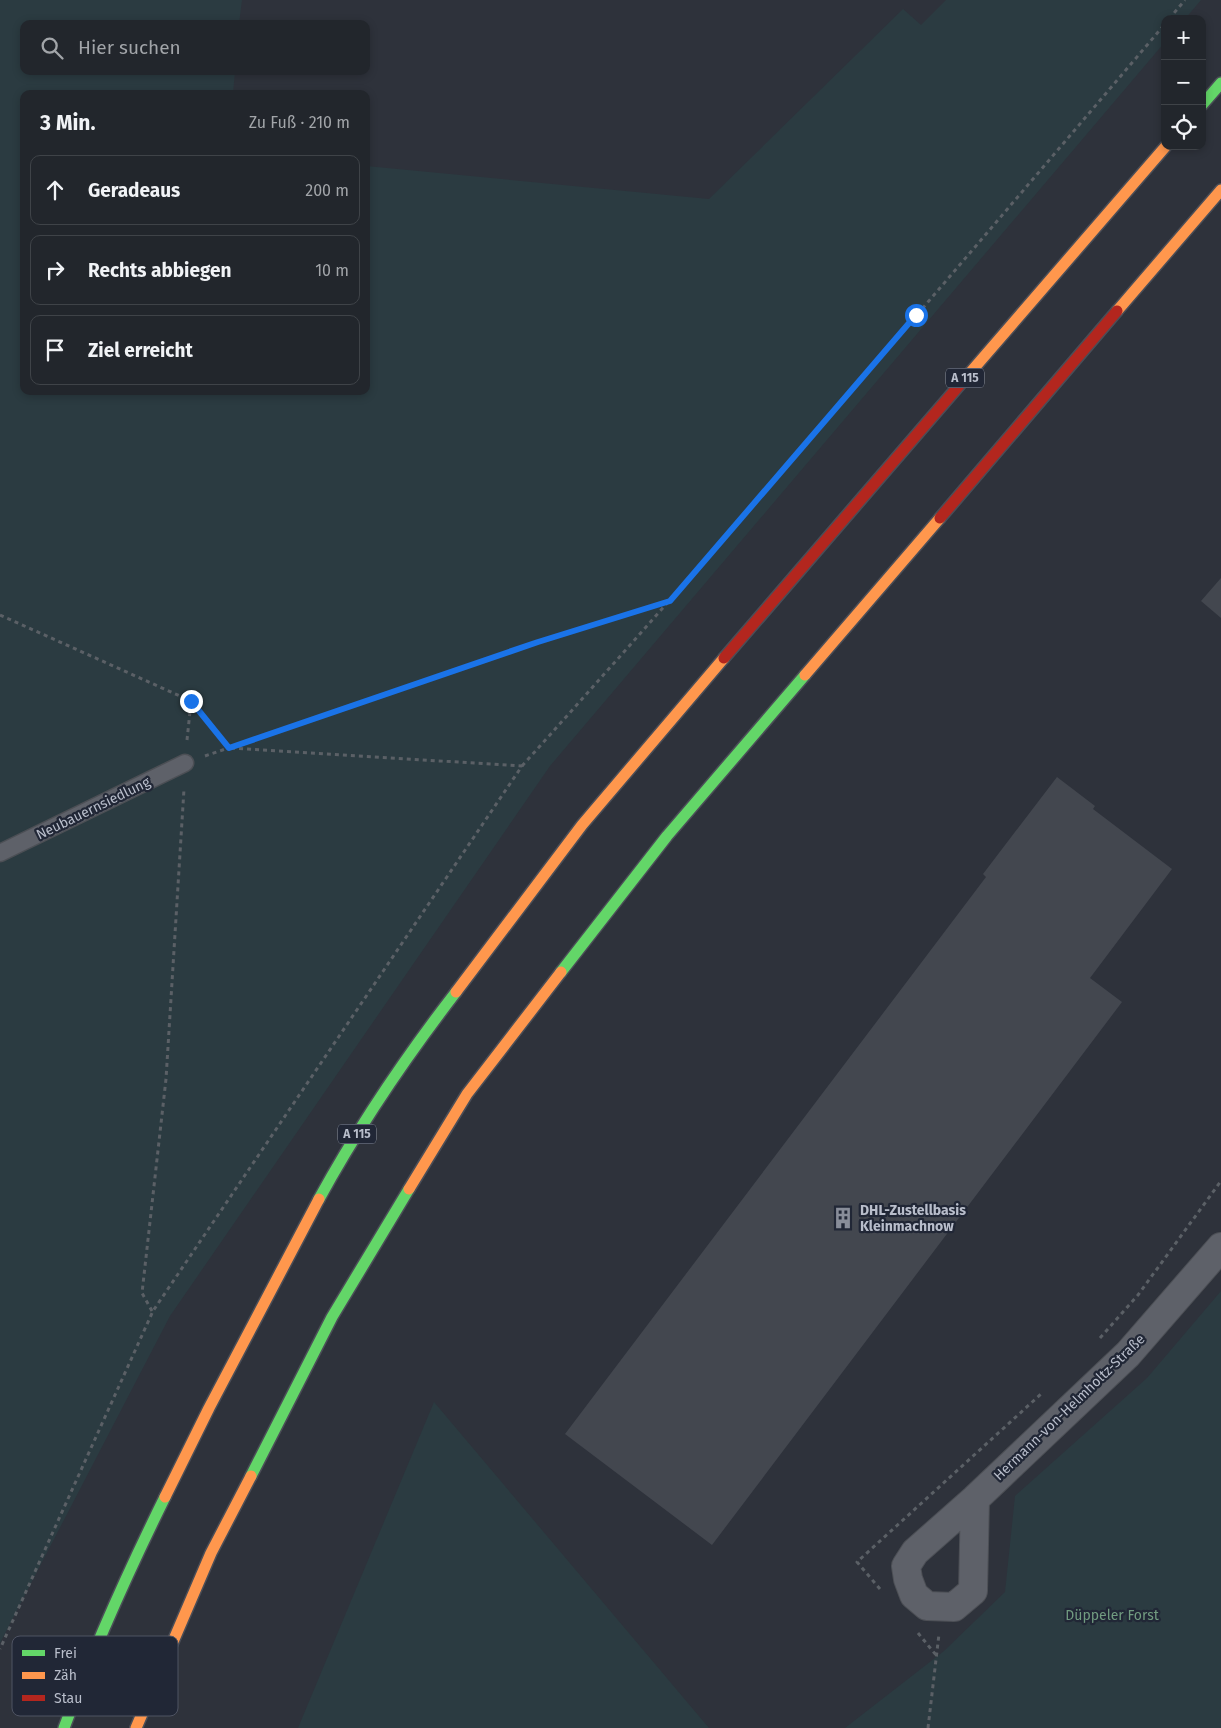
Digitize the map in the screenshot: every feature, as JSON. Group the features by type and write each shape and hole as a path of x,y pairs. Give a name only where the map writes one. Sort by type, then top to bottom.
{"highway":[{"path":"1206,100 1221,83"},
{"name":"A 115","path":"102,1636 141,1545 278,1274 344,1153 409,1053 582,825 764,611 1163,150"},
{"path":"175,1636 211,1553 332,1317 467,1094 667,836 1221,190"},
{"name":"A 115","path":"64,1728 68,1716"},
{"path":"136,1728 141,1716"}],"street":[{"name":"Hermann-von-Helmholtz-Straße","path":"942,1607 927,1606 914,1595 906,1566 915,1552 975,1499 1128,1354 1221,1247"},
{"path":"942,1607 954,1607 973,1591 975,1499"}],"lane":[{"name":"Neubauernsiedlung","path":"0,853 185,763"}],"path":[{"path":"1172,15 1185,0"},
{"path":"0,1649 153,1311 522,766 670,601 1014,203 1161,29"},
{"path":"185,763 538,642 670,601"},
{"path":"0,615 191,701 229,748 522,766"},
{"path":"153,1311 142,1293 166,1079 185,763 191,701"},
{"path":"928,1728 942,1607"}],"green space":[{"path":"0,0 242,0 240,20 20,20 20,75 235,75 233,90 20,90 20,395 370,395 370,166 709,199 903,9 921,25 946,0 1201,0 1188,15 1161,15 1161,47 550,766 170,1316 0,1643"},
{"name":"Düppeler Forst","path":"1221,1291 1221,1728 845,1728 944,1651 1005,1592 1015,1496 1147,1378"},
{"path":"434,1402 709,1728 298,1728"}],"building":[{"path":"1221,578 1221,618 1201,601"},
{"name":"DHL-Zustellbasis Kleinmachnow","path":"1057,777 1095,806 1093,809 1172,869 1090,978 1122,1002 712,1545 565,1434 986,877 983,874"}],"traffic: fast":[{"path":"1206,100 1221,83"},
{"path":"561,972 667,836 805,675"},
{"path":"319,1199 383,1093 456,992"},
{"path":"251,1476 332,1317 409,1189"},
{"path":"101,1636 165,1497"},
{"path":"64,1728 69,1716"}],"traffic: slow":[{"path":"969,374 1163,150"},
{"path":"1117,311 1221,190"},
{"path":"805,675 940,518"},
{"path":"456,992 582,825 724,658"},
{"path":"409,1189 467,1094 561,972"},
{"path":"165,1497 209,1408 319,1199"},
{"path":"175,1636 211,1553 251,1476"},
{"path":"136,1728 141,1716"}],"traffic: jam":[{"path":"940,518 1117,311"},
{"path":"724,658 969,374"}],"place":[{"name":"DHL-Zustellbasis Kleinmachnow","path":"843,1218"}],"route":[{"path":"191,701 229,748 538,642 670,601 916,315"}]}
